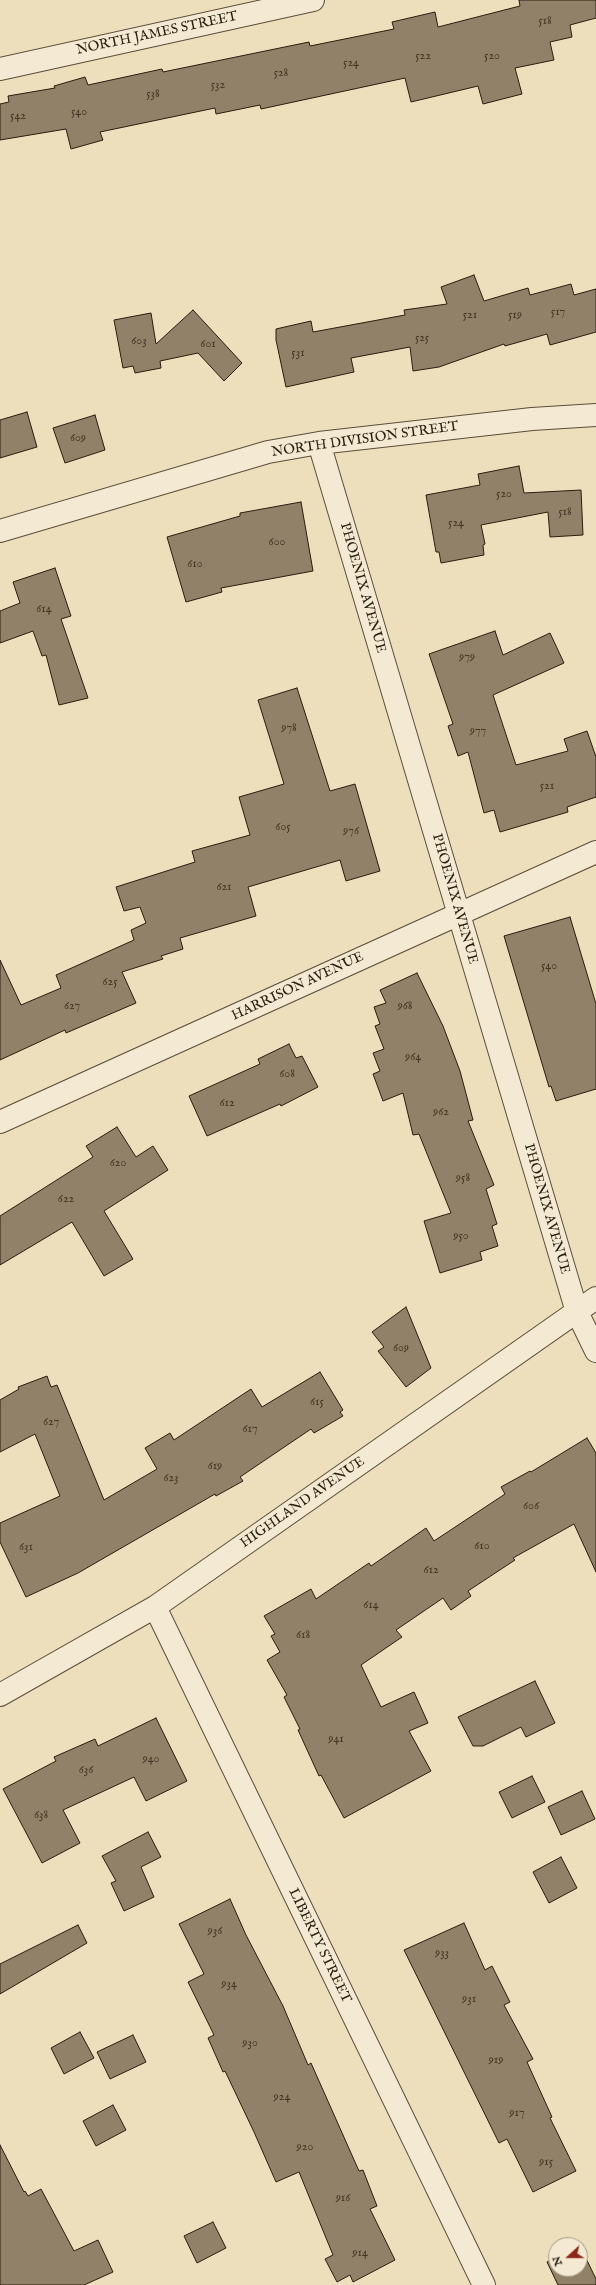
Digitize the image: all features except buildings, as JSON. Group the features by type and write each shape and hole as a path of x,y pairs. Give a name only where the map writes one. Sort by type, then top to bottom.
{"street":[{"name":"NORTH JAMES STREET","path":"0,68 313,0"},
{"name":"NORTH DIVISION STREET","path":"0,531 268,452 319,443 532,419 596,415"},
{"name":"PHOENIX AVENUE","path":"319,443 577,1312 596,1352"},
{"name":"HARRISON AVENUE","path":"0,1122 596,852"},
{"name":"HIGHLAND AVENUE","path":"0,1695 155,1606 596,1298"},
{"name":"LIBERTY STREET","path":"155,1606 484,2285"}]}
